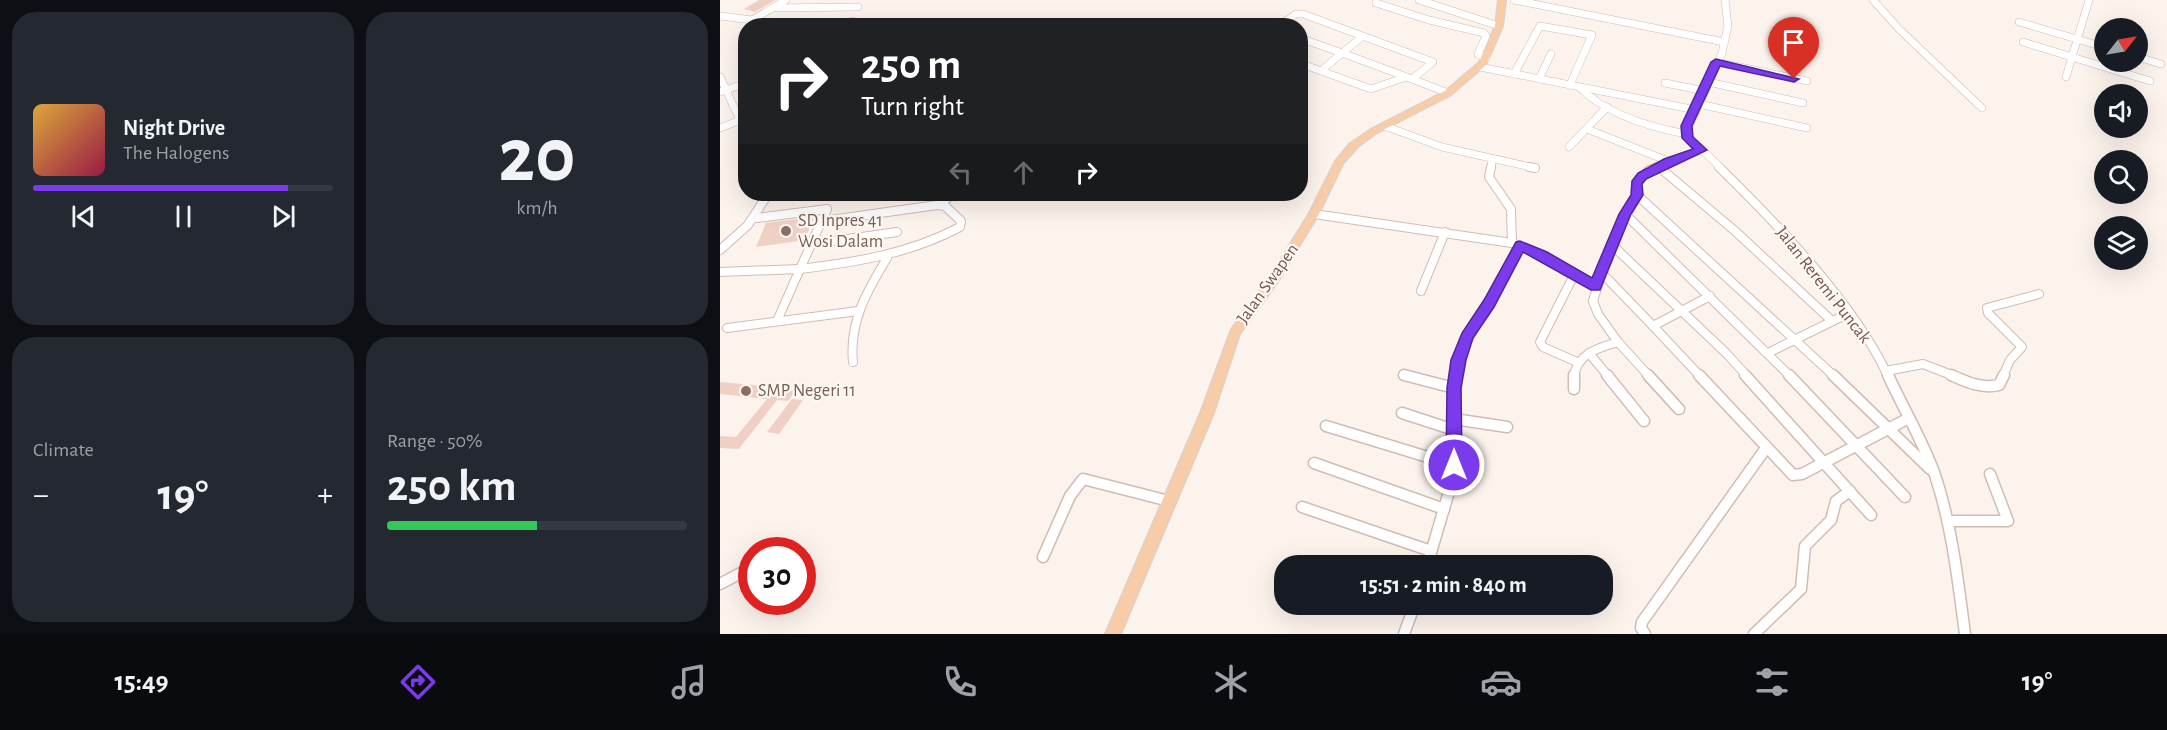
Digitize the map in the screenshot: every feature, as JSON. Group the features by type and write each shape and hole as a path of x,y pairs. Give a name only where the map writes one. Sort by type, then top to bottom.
{"main road":[{"name":"Jalan Swapen","path":"1113,634 1207,413 1230,341 1274,279 1314,214 1347,153 1364,137 1448,93 1483,63 1499,26 1502,0"}],"street":[{"path":"760,18 786,0"},
{"path":"1419,0 1428,1 1499,26"},
{"path":"1514,0 1724,42"},
{"path":"1579,87 1592,101 1652,126 1686,134 1724,42 1729,16 1725,0"},
{"path":"1873,0 1982,108"},
{"path":"2066,77 2089,0"},
{"path":"1376,3 1429,20 1484,33 1486,36 1478,54 1483,63 1514,74 1807,128"},
{"path":"772,8 858,8"},
{"path":"1292,18 1300,13 1362,37 1432,60 1409,78 1371,90 1308,66"},
{"path":"720,16 738,20"},
{"path":"2019,22 2094,44"},
{"path":"1514,74 1540,26 1592,35 1570,84"},
{"path":"1321,71 1362,37"},
{"path":"1308,41 1448,93"},
{"path":"2023,42 2150,81"},
{"path":"1539,79 1551,54"},
{"path":"2148,60 2161,64"},
{"path":"1716,62 1808,81"},
{"path":"720,77 723,91 738,112"},
{"path":"1665,83 1706,87 1803,103"},
{"path":"723,91 738,86"},
{"path":"1569,147 1607,107"},
{"path":"720,128 738,121"},
{"path":"1385,126 1442,147 1535,168"},
{"path":"1587,129 1668,161"},
{"name":"Jalan Reremi Puncak","path":"1686,134 1773,220 1849,313 1886,371 1934,472 1948,521 1965,634"},
{"path":"1679,409 1618,342 1595,308 1596,286 1611,244 1637,195 1636,184 1645,173 1658,166 1701,150"},
{"path":"1430,555 1454,465 1454,388 1458,360 1467,337 1489,304 1516,244 1511,209 1489,177 1492,160"},
{"path":"1658,166 1735,231 1832,321"},
{"path":"1637,195 1796,339 1934,472"},
{"path":"720,250 757,218 765,201"},
{"path":"823,221 937,205 943,201"},
{"path":"720,272 800,269 887,258 932,242 962,225 955,214 937,205"},
{"path":"757,218 825,208 828,211 777,321"},
{"path":"1314,214 1516,244 1542,255 1596,286"},
{"path":"1625,214 1768,352 1905,497"},
{"path":"812,244 897,232"},
{"path":"1421,291 1445,232"},
{"path":"1611,244 1726,353 1871,515"},
{"path":"853,362 850,343 858,311 887,258"},
{"path":"1601,272 1793,475 1802,474 1909,418"},
{"path":"1574,275 1540,342 1543,347 1577,362"},
{"path":"1886,371 1921,364 1970,382 1989,386 1999,385 2010,360 2022,347 1988,313 1987,308 2039,294"},
{"path":"1653,326 1710,296"},
{"path":"727,328 858,311"},
{"path":"1768,352 1849,313"},
{"path":"1574,389 1572,374 1577,362 1589,353 1618,342"},
{"path":"1589,353 1644,421"},
{"path":"1404,375 1454,388"},
{"path":"1402,413 1454,424 1507,427"},
{"path":"1326,426 1454,465"},
{"path":"1645,634 1641,628 1642,621 1766,448"},
{"path":"1314,463 1444,508"},
{"path":"1948,521 2008,521 1990,474"},
{"path":"1043,557 1070,496 1083,479 1169,501"},
{"path":"1754,634 1801,589 1804,572 1803,554 1807,542 1827,525 1834,514 1836,501 1850,491"},
{"path":"1302,507 1431,551"},
{"path":"720,584 738,574"},
{"path":"1404,634 1411,615"}],"building":[{"path":"759,0 775,0 755,12 744,9"},
{"name":"SD Inpres 41 Wosi Dalam","path":"814,217 805,240 756,247 766,223"},
{"path":"720,382 796,391 788,401 777,400 739,449 720,448 720,436 736,437 767,399 720,394"},
{"name":"SMP Negeri 11","path":"792,399 803,400 779,434 767,432"}],"place":[{"name":"SD Inpres 41 Wosi Dalam","path":"786,231"},
{"name":"SMP Negeri 11","path":"746,391"}],"route":[{"path":"1454,465 1454,388 1458,360 1467,337 1489,304 1520,246 1542,255 1587,283 1596,286 1611,244 1628,207 1637,195 1635,187 1642,176 1668,161 1701,150 1688,138 1687,126 1705,91 1716,62 1794,79"}]}
